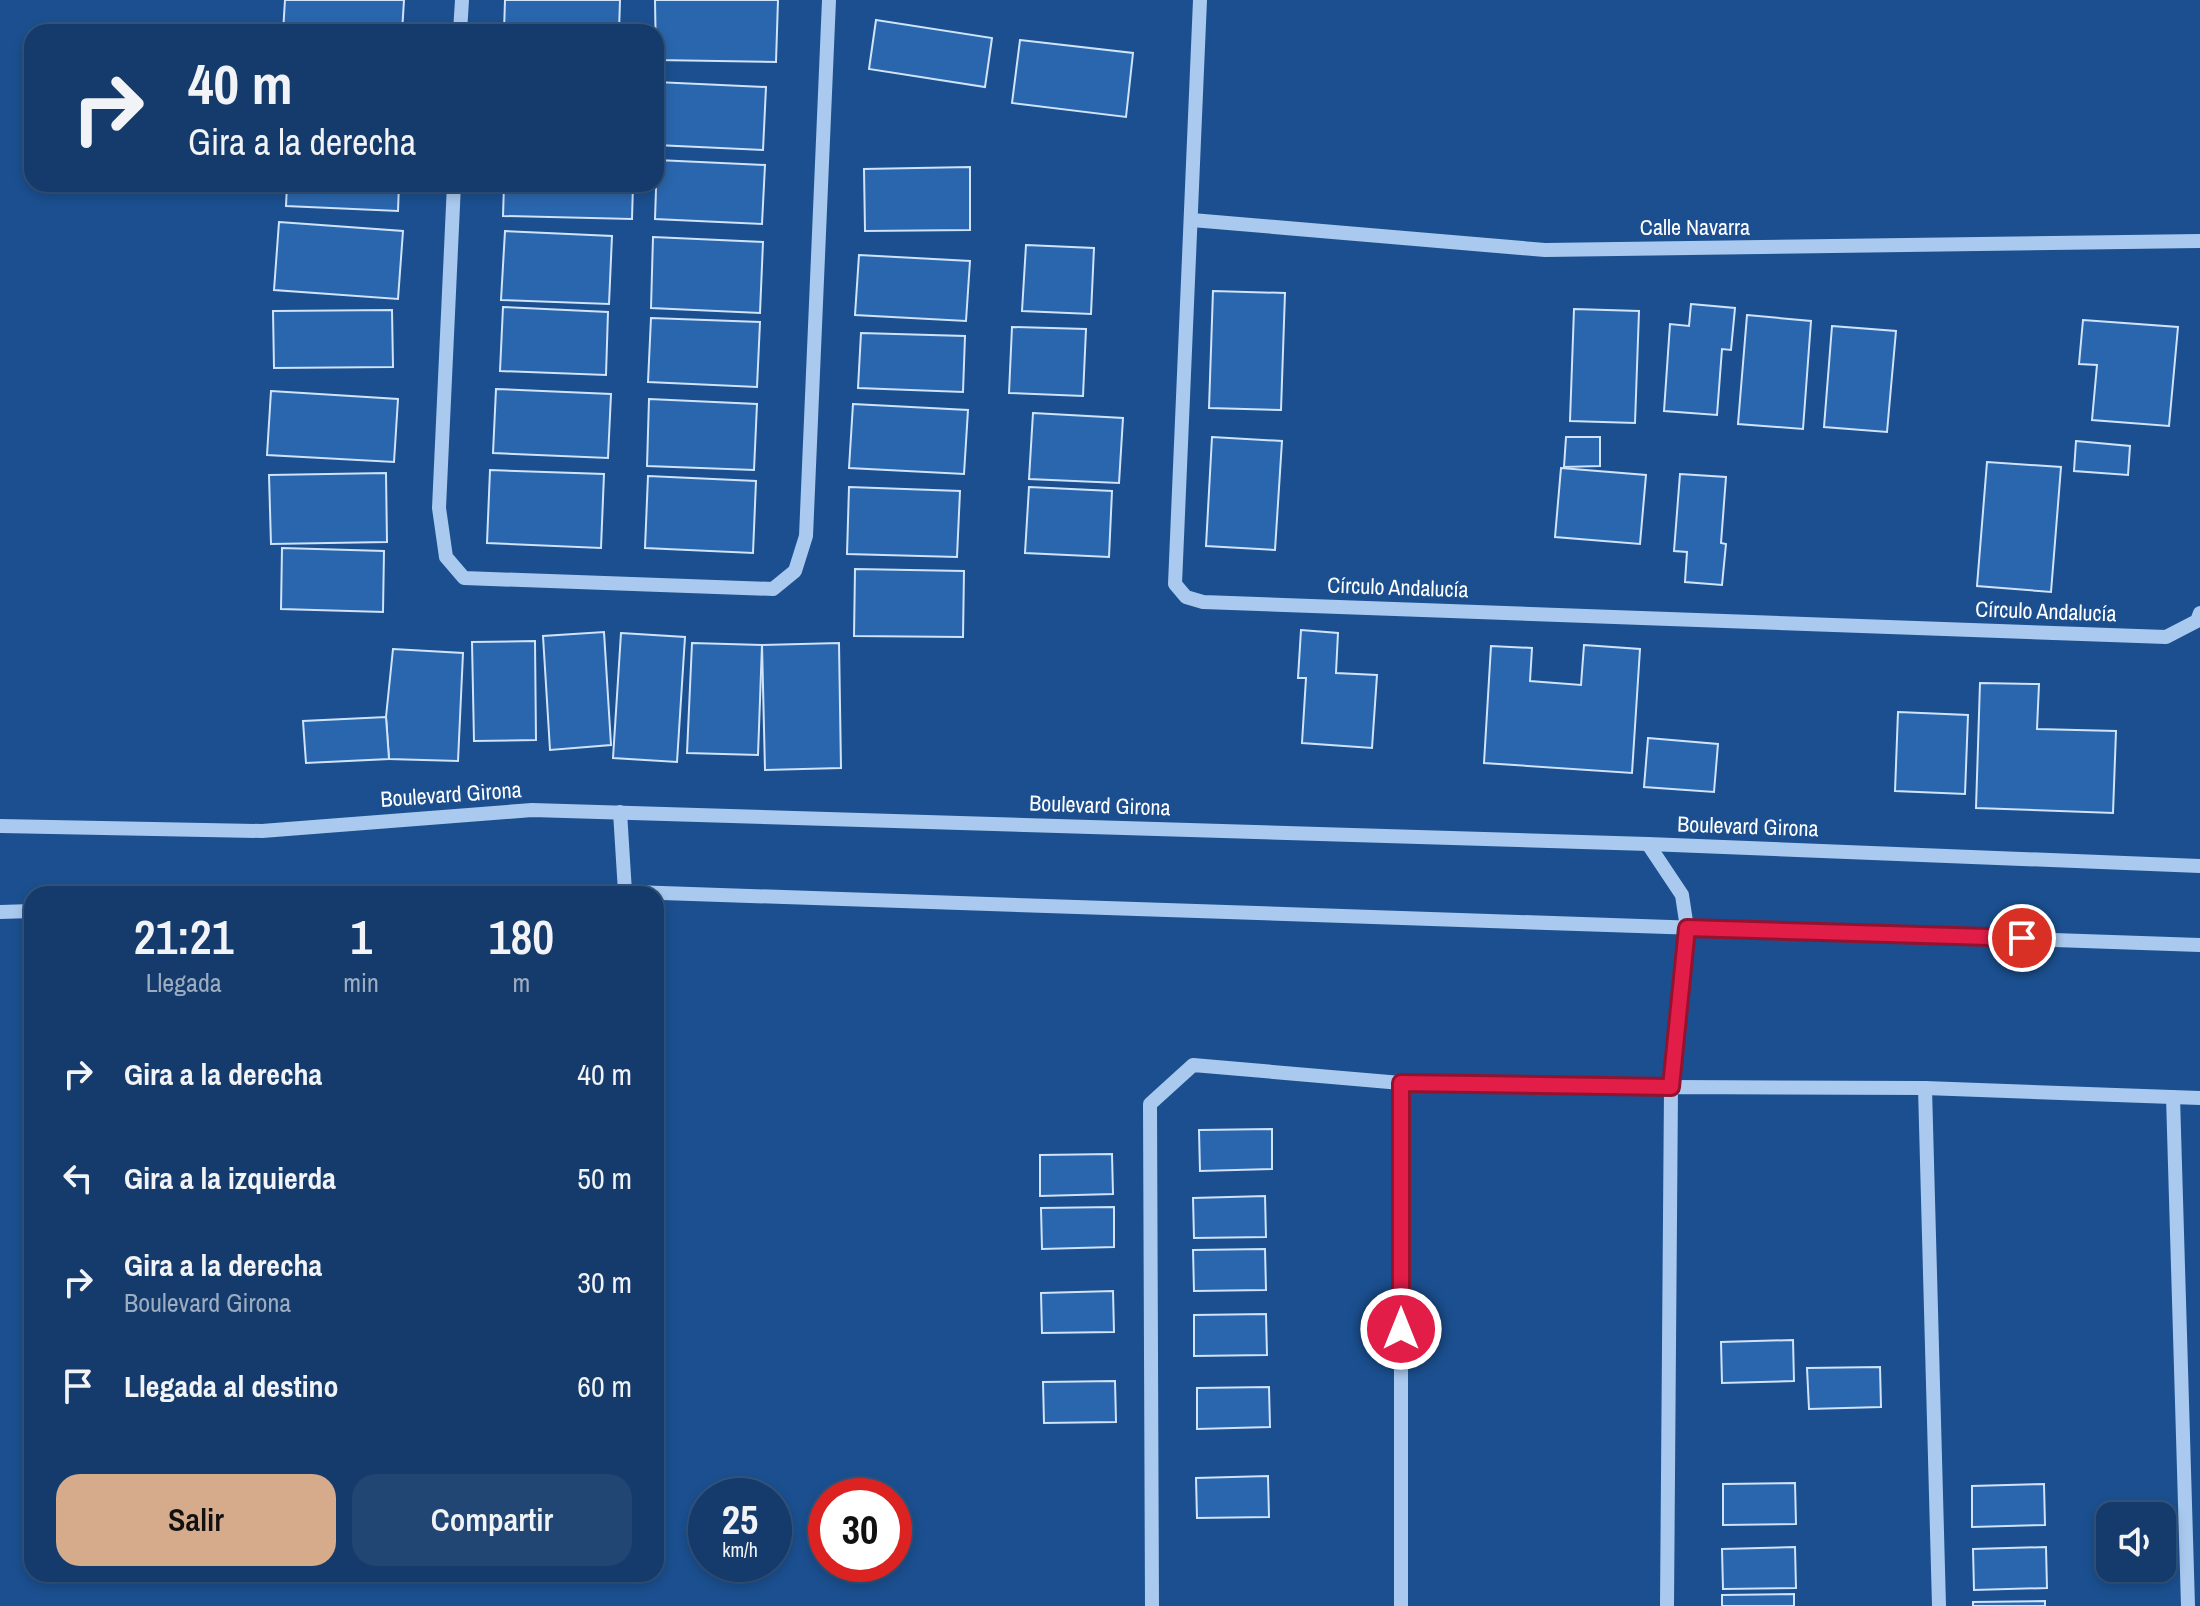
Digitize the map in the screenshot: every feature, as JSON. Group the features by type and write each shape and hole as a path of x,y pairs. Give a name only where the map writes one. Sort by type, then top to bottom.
{"street":[{"path":"460,24 462,0"},
{"path":"454,192 439,508 446,557 464,578 773,589 795,571 806,536 829,0"},
{"name":"Círculo Andalucía","path":"1200,0 1175,584 1186,597 1203,602 2166,637 2197,621 2200,613"},
{"name":"Calle Navarra","path":"1192,220 1545,250 2200,241"},
{"name":"Boulevard Girona","path":"0,826 262,831 532,810 1648,844 2200,866"},
{"path":"620,812 625,886"},
{"path":"1648,844 1682,895 1687,928 1671,1087 1667,1606"},
{"path":"664,893 2200,945"},
{"path":"0,912 24,911"},
{"path":"1152,1606 1150,1104 1193,1065 1401,1083 1925,1088 2200,1098"},
{"path":"1401,1083 1401,1606"},
{"path":"1925,1088 1939,1606"},
{"path":"2173,1097 2188,1606"}],"building":[{"path":"285,0 404,0 402,24 284,24"},
{"path":"505,0 620,0 619,24 504,24"},
{"path":"655,0 778,0 776,62 664,60 664,24 655,24"},
{"path":"876,20 992,38 985,87 869,69"},
{"path":"1020,40 1133,53 1126,117 1012,103"},
{"path":"664,82 766,87 763,150 664,145"},
{"path":"664,160 765,165 762,224 655,219 656,192 664,192"},
{"path":"970,167 970,230 865,231 864,169"},
{"path":"287,192 399,192 398,211 286,206"},
{"path":"504,192 633,192 632,219 503,216"},
{"path":"279,222 403,231 398,299 274,290"},
{"path":"505,231 612,236 609,304 501,300"},
{"path":"653,237 763,242 760,313 651,308"},
{"path":"1026,245 1094,248 1091,314 1022,311"},
{"path":"859,255 970,261 966,321 855,315"},
{"path":"1213,291 1285,293 1281,410 1209,408"},
{"path":"1691,304 1735,308 1731,350 1722,349 1717,415 1664,411 1670,324 1689,326"},
{"path":"503,307 608,312 606,375 500,371"},
{"path":"1574,309 1639,311 1635,423 1570,421"},
{"path":"392,310 393,367 274,368 273,311"},
{"path":"1747,315 1811,321 1803,429 1738,424"},
{"path":"651,318 760,322 757,387 648,382"},
{"path":"2083,320 2178,327 2169,426 2092,420 2097,365 2079,364"},
{"path":"1832,326 1896,331 1887,432 1824,427"},
{"path":"1012,327 1086,329 1083,396 1009,393"},
{"path":"861,333 965,336 963,392 858,388"},
{"path":"496,389 611,394 608,458 493,453"},
{"path":"271,391 398,399 394,462 267,455"},
{"path":"649,399 757,404 754,470 647,466"},
{"path":"853,404 968,410 964,474 849,468"},
{"path":"1033,413 1123,418 1119,483 1029,479"},
{"path":"1212,437 1282,441 1275,550 1206,546"},
{"path":"1566,437 1600,437 1600,466 1564,467"},
{"path":"2076,441 2130,446 2128,475 2074,471"},
{"path":"1987,462 2061,467 2051,592 1977,586"},
{"path":"1561,468 1646,475 1640,544 1555,537"},
{"path":"490,470 604,474 601,548 487,543"},
{"path":"386,473 387,542 271,544 269,475"},
{"path":"1680,474 1726,477 1721,543 1726,544 1722,585 1685,582 1687,552 1674,551"},
{"path":"648,476 756,481 753,553 645,548"},
{"path":"849,487 960,491 957,557 847,554"},
{"path":"1029,487 1112,491 1109,557 1025,553"},
{"path":"282,548 384,551 383,612 281,609"},
{"path":"855,569 964,571 963,637 854,636"},
{"path":"1301,630 1338,633 1336,673 1377,675 1372,748 1302,743 1306,678 1298,678"},
{"path":"604,632 611,745 550,750 543,636"},
{"path":"621,633 685,637 677,762 613,758"},
{"path":"535,641 536,740 474,741 472,642"},
{"path":"692,643 762,645 758,755 687,753"},
{"path":"839,643 841,768 765,770 762,645"},
{"path":"1584,645 1640,649 1632,773 1484,763 1491,646 1532,648 1530,681 1581,685"},
{"path":"393,649 463,653 458,761 389,759 386,717"},
{"path":"1980,683 2039,684 2037,729 2116,731 2113,813 1976,808"},
{"path":"1898,712 1968,715 1965,794 1895,791"},
{"path":"386,717 389,759 306,763 303,721"},
{"path":"1648,738 1718,744 1714,792 1644,787"},
{"path":"1272,1129 1272,1169 1200,1171 1199,1130"},
{"path":"1112,1154 1113,1194 1040,1196 1040,1155"},
{"path":"1265,1196 1266,1237 1194,1238 1193,1198"},
{"path":"1114,1207 1114,1247 1042,1249 1041,1208"},
{"path":"1265,1249 1266,1290 1194,1291 1193,1250"},
{"path":"1113,1291 1114,1332 1042,1333 1041,1293"},
{"path":"1266,1314 1267,1355 1194,1356 1194,1315"},
{"path":"1793,1340 1794,1381 1722,1383 1721,1342"},
{"path":"1880,1367 1881,1407 1809,1409 1807,1368"},
{"path":"1115,1381 1116,1422 1044,1423 1043,1382"},
{"path":"1269,1387 1270,1427 1197,1429 1197,1388"},
{"path":"1268,1476 1269,1517 1197,1518 1196,1478"},
{"path":"1795,1483 1796,1524 1723,1525 1723,1484"},
{"path":"2044,1484 2045,1525 1972,1527 1972,1486"},
{"path":"1795,1547 1796,1588 1723,1589 1722,1549"},
{"path":"2046,1547 2047,1588 1974,1590 1973,1549"},
{"path":"1794,1594 1794,1606 1722,1606 1722,1595"},
{"path":"2045,1601 2045,1606 1973,1606 1973,1602"}],"route":[{"path":"1401,1329 1401,1083 1671,1087 1687,928 2022,938"}]}
